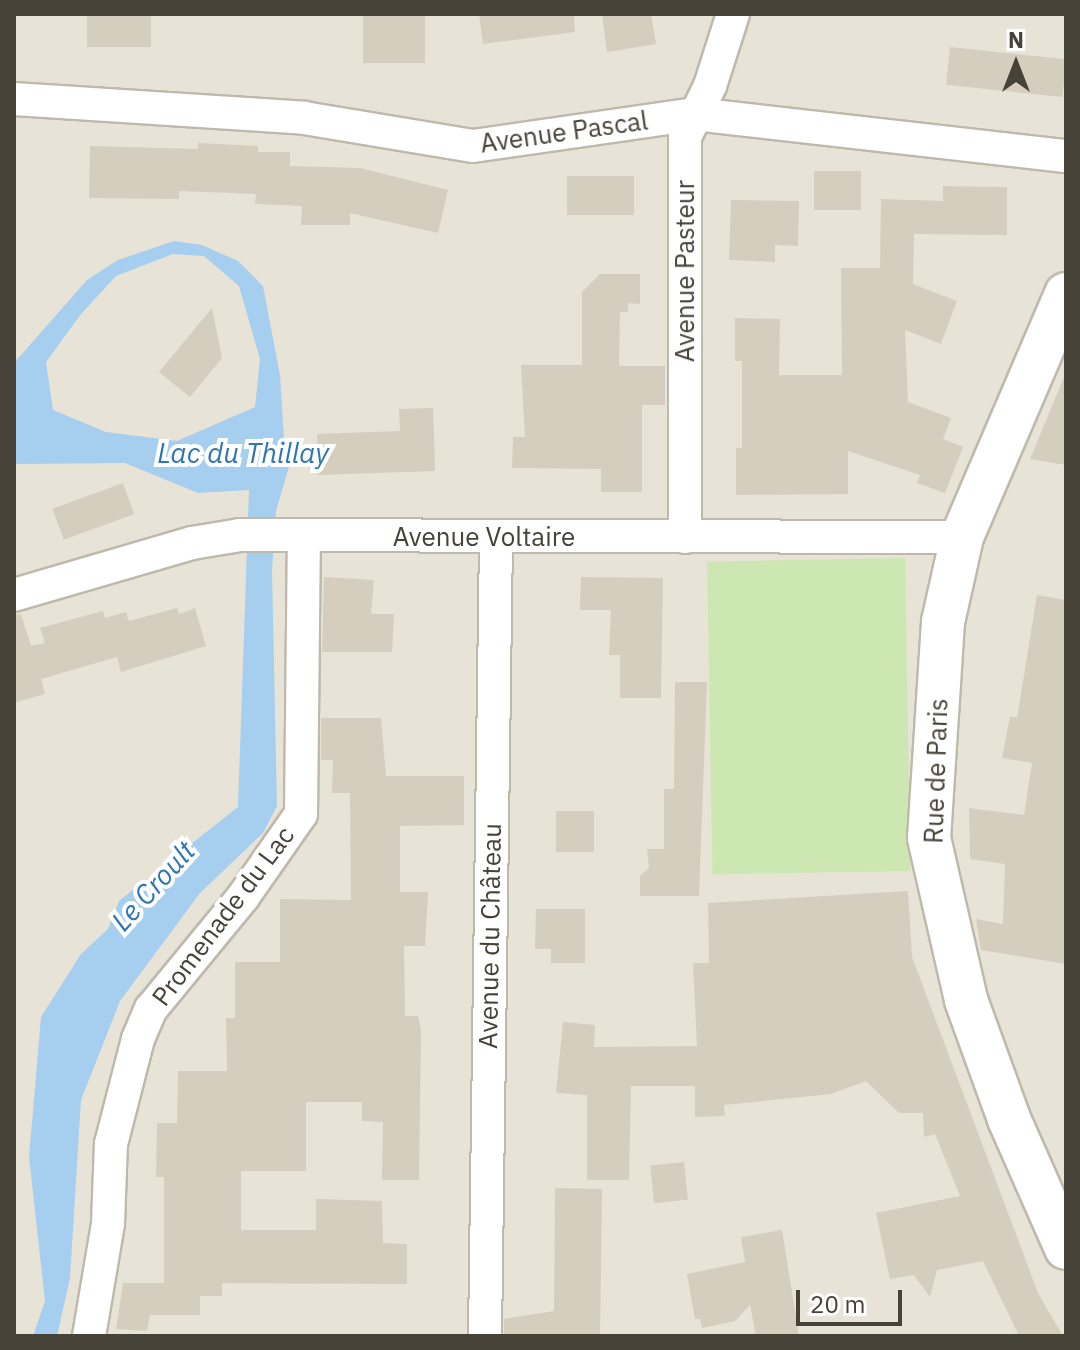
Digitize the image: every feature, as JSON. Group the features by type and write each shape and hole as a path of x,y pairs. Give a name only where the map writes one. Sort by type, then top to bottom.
{"street":[{"name":"Avenue Pasteur","path":"685,537 685,137 733,14"},
{"name":"Avenue Pascal","path":"14,99 304,118 473,146 695,114 1066,156"},
{"name":"Rue de Paris","path":"1066,294 962,537 943,622 929,838 966,1000 1009,1119 1066,1248"},
{"name":"Avenue Voltaire","path":"14,595 192,543 240,535 962,537"},
{"name":"Promenade du Lac","path":"89,1336 108,1224 111,1144 138,1039 151,1009 243,897 301,814 293,536"},
{"name":"Avenue du Château","path":"485,1336 496,536"}],"shaded area":[{"path":"14,14 1066,14 1066,1336 14,1336"}],"green space":[{"path":"905,558 910,871 712,874 707,561"}],"water":[{"name":"Lac du Thillay","path":"174,241 202,245 238,261 263,286 280,375 284,440 291,460 276,511 272,571 277,806 263,833 200,893 120,1001 81,1100 70,1278 57,1336 33,1336 45,1301 29,1157 41,1017 81,954 108,929 119,901 238,807 249,490 198,493 125,463 14,464 14,363 87,280 118,260","holes":["173,254 204,256 239,286 260,359 255,407 177,441 106,432 53,410 46,362 81,314 116,276"]}],"building":[{"path":"87,14 151,14 151,47 87,47"},
{"path":"363,14 425,14 425,63 363,63"},
{"path":"479,14 574,14 575,32 483,44"},
{"path":"602,14 651,14 656,44 607,52"},
{"path":"950,47 1066,59 1062,97 946,85"},
{"path":"198,143 258,146 258,152 290,152 290,166 360,168 448,190 438,233 350,213 350,225 301,225 302,206 255,204 256,194 179,191 179,199 89,198 90,146 198,149"},
{"path":"814,171 861,171 861,210 814,210"},
{"path":"567,176 634,176 634,215 567,215"},
{"path":"943,186 1007,187 1007,235 914,234 913,284 957,301 941,344 905,330 908,402 951,418 943,439 963,447 945,493 917,483 920,475 848,451 848,494 736,495 736,448 742,448 742,361 735,361 735,318 780,319 779,375 842,375 841,268 880,268 881,199 943,201"},
{"path":"731,200 799,201 798,246 775,245 775,262 729,260"},
{"path":"600,274 640,274 640,304 628,303 628,312 620,312 619,366 665,366 665,405 642,405 642,492 601,492 601,469 512,468 513,437 525,437 521,365 582,365 582,292"},
{"path":"212,308 222,358 190,397 159,372"},
{"path":"1065,375 1066,465 1030,459"},
{"path":"433,408 435,471 318,475 317,434 400,431 399,409"},
{"path":"123,483 134,514 64,540 53,509"},
{"path":"324,577 374,580 371,614 394,614 392,652 322,652"},
{"path":"581,577 663,578 661,698 620,698 620,655 609,655 611,610 580,610"},
{"path":"1037,595 1066,600 1066,964 981,950 976,919 1003,924 1005,864 970,859 969,808 1024,815 1032,763 1002,758 1010,716 1017,718"},
{"path":"177,608 179,614 195,608 206,646 121,672 117,657 41,679 45,694 14,703 14,615 21,614 31,646 45,643 40,628 103,611 105,618 126,612 129,621"},
{"path":"675,682 707,682 699,896 640,896 640,876 649,868 647,849 664,849 664,789 674,789"},
{"path":"321,718 381,718 386,776 464,776 464,825 400,826 400,892 428,892 425,946 404,946 405,1016 418,1016 421,1030 419,1180 382,1180 383,1122 362,1121 362,1102 306,1102 306,1171 241,1171 241,1230 316,1230 316,1199 382,1201 383,1243 407,1244 407,1284 222,1283 222,1296 200,1296 200,1315 150,1315 147,1331 116,1329 123,1283 164,1283 164,1177 156,1177 157,1123 177,1123 178,1071 227,1071 226,1018 235,1018 235,962 280,962 280,899 351,900 350,793 332,793 333,760 321,760"},
{"path":"556,811 594,811 594,852 556,852"},
{"path":"908,891 912,957 1038,1293 1063,1336 1019,1336 983,1261 937,1270 930,1297 914,1275 890,1279 876,1213 960,1196 935,1134 924,1137 923,1113 899,1113 866,1081 831,1094 724,1105 725,1116 695,1117 695,1086 631,1086 629,1180 587,1180 587,1095 556,1093 563,1022 595,1025 594,1047 697,1046 693,963 709,963 708,903"},
{"path":"536,909 585,909 585,963 551,963 551,949 535,949"},
{"path":"684,1162 688,1200 654,1203 650,1166"},
{"path":"555,1188 602,1189 600,1336 504,1336 504,1319 554,1311"},
{"path":"782,1230 799,1336 756,1336 750,1305 735,1321 702,1328 700,1319 695,1319 687,1274 745,1262 741,1237"}],"water label":[{"name":"Le Croult","path":"153,886"}]}
